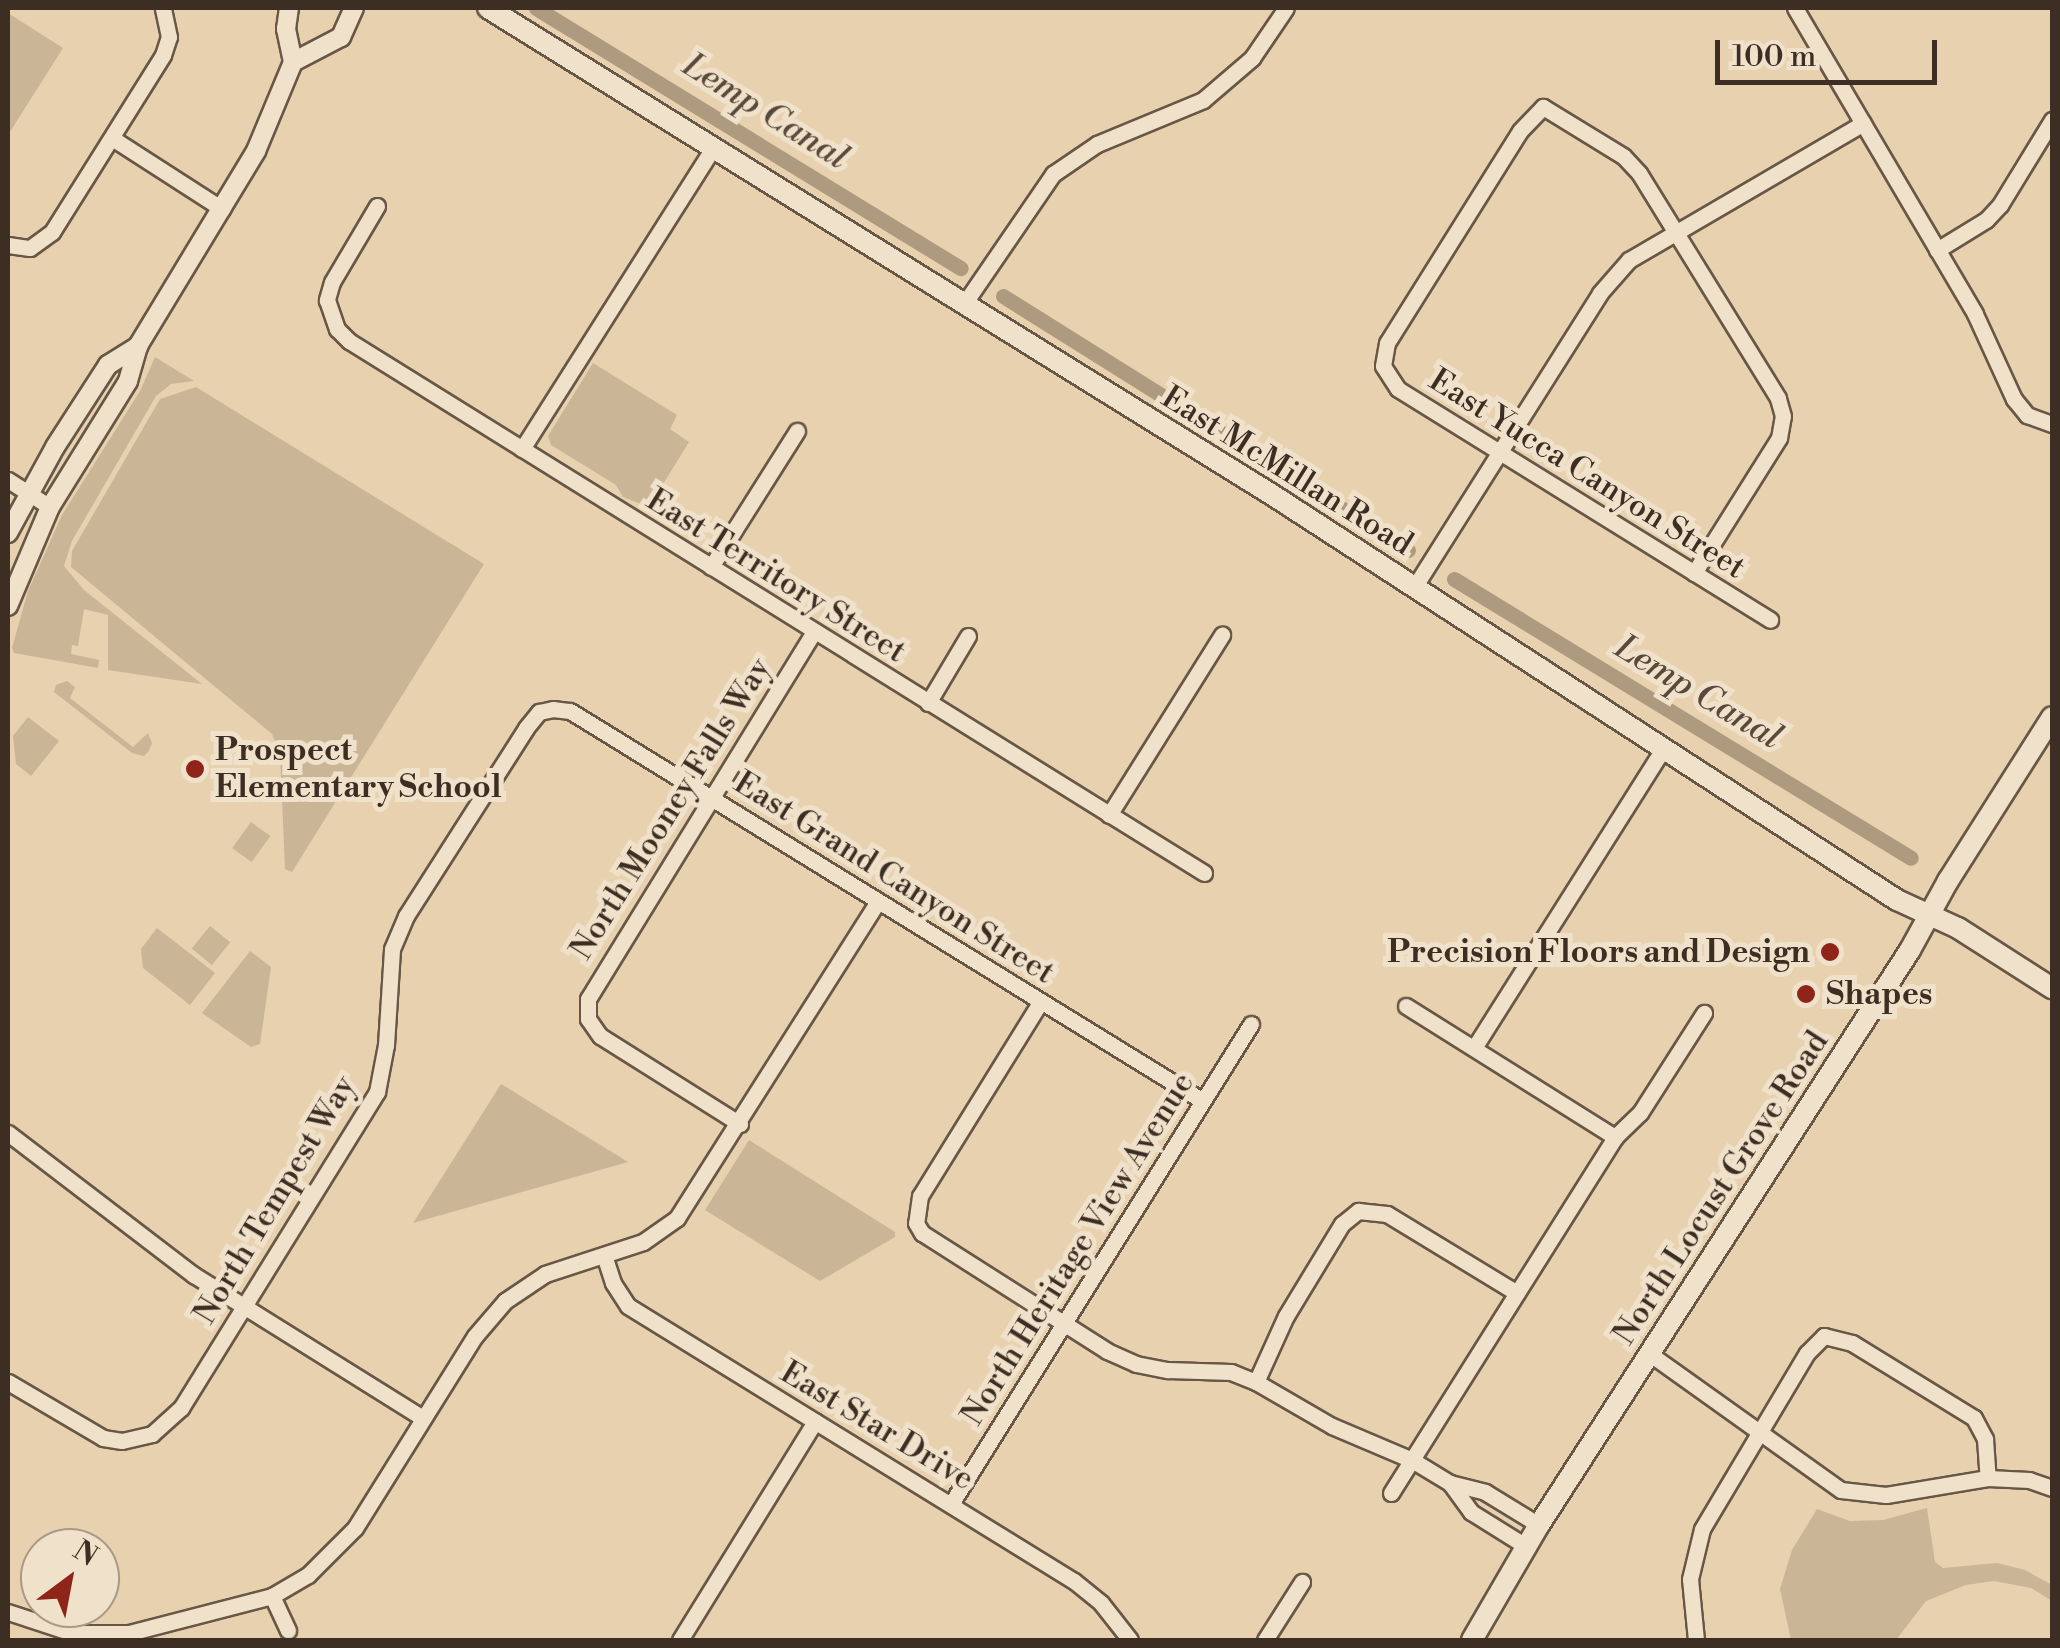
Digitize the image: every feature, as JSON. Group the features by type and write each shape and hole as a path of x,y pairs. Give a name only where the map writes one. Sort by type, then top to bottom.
{"main road":[{"name":"East McMillan Road","path":"488,8 1415,586 1897,900 1930,915 2052,988"},
{"name":"North Locust Grove Road","path":"1472,1640 1539,1525 1930,915 2052,717"}],"street":[{"path":"8,606 50,507 128,380 138,346 256,152 293,62 286,29 290,8"},
{"path":"293,62 341,37 354,8"},
{"path":"964,304 1032,200 1066,162 1097,144 1203,100 1252,58 1286,8"},
{"path":"1795,8 1975,314 2014,398 2027,415 2052,424"},
{"path":"8,245 30,248 52,232 162,55 169,36 165,13"},
{"name":"East Yucca Canyon Street","path":"1677,233 1623,156 1543,107 1520,131 1386,343 1383,366 1398,390 1770,620"},
{"path":"1937,250 1986,220 2052,120"},
{"path":"1415,586 1600,293 1629,260 1862,123"},
{"path":"112,138 222,208"},
{"path":"522,449 713,148"},
{"name":"East Territory Street","path":"377,206 332,282 327,300 330,314 349,341 1204,873"},
{"path":"1677,233 1778,398 1783,416 1779,438 1694,573"},
{"path":"8,534 28,493 108,365 138,346"},
{"path":"711,568 796,431"},
{"path":"8,480 50,507"},
{"name":"North Mooney Falls Way","path":"740,1124 600,1036 588,1019 590,992 814,632"},
{"path":"1109,815 1222,635"},
{"path":"928,703 968,636"},
{"name":"East Grand Canyon Street","path":"553,708 570,711 1203,1101"},
{"name":"North Tempest Way","path":"8,1382 103,1438 138,1439 165,1426 182,1408 376,1092 386,1045 392,949 406,916 526,728 540,712 553,708"},
{"path":"1474,1048 1664,747"},
{"path":"8,1612 72,1637 129,1633 272,1596 308,1575 337,1550 475,1336 505,1301 545,1274 643,1242 677,1218 740,1124 878,900"},
{"path":"1041,1001 920,1196 916,1223 930,1242 1136,1364 1168,1370 1231,1372 1332,1426 1412,1460 1450,1483 1485,1492 1539,1525"},
{"path":"1406,1006 1614,1137"},
{"path":"1392,1493 1614,1137 1640,1114 1704,1013"},
{"name":"North Heritage View Avenue","path":"951,1504 1251,1024"},
{"path":"8,1133 170,1257 423,1418"},
{"path":"1256,1382 1286,1316 1342,1224 1358,1210 1387,1214 1517,1293"},
{"name":"East Star Drive","path":"604,1255 628,1306 1087,1590 1130,1640"},
{"path":"1696,1640 1690,1602 1698,1541 1713,1508 1808,1353 1824,1336 1852,1343 1977,1420 1985,1439 1988,1478"},
{"path":"1650,1354 1841,1490 1864,1495 1988,1478 2029,1480 2052,1488"},
{"path":"680,1640 814,1421"},
{"path":"1450,1483 1471,1512 1526,1548"},
{"path":"1265,1640 1302,1582"},
{"path":"272,1596 288,1630"}],"shaded area":[{"path":"8,13 63,48 8,135"},
{"path":"155,357 194,381 171,384 156,396 72,541 64,566 84,590 202,684 108,670 108,615 84,609 78,646 72,645 71,654 99,660 98,668 14,653 12,648 28,591 62,515 140,391"},
{"path":"593,363 677,415 670,429 689,442 649,507 623,497 616,485 551,445 548,436"},
{"path":"196,387 484,564 292,872 285,869 280,753 272,734 71,567 72,551 160,399"},
{"path":"67,681 75,687 70,698 133,747 148,733 152,743 149,751 144,756 132,753 54,692 56,685"},
{"path":"28,717 59,741 31,776 16,764 13,736"},
{"path":"251,822 270,836 252,862 232,848"},
{"path":"210,926 230,942 212,965 192,949"},
{"path":"157,928 215,973 190,1005 143,968 141,949"},
{"path":"250,951 271,967 260,1044 251,1047 202,1013"},
{"path":"501,1084 628,1162 413,1223"},
{"path":"749,1140 895,1232 895,1237 820,1281 705,1210"},
{"path":"1927,1508 1935,1562 1943,1568 1997,1563 2025,1570 2052,1585 2052,1601 2031,1588 1994,1581 1966,1585 1926,1601 1896,1640 1791,1640 1780,1589 1792,1550 1817,1509 1850,1521 1883,1520"}],"waterway":[{"name":"Lemp Canal","path":"536,8 961,268"},
{"name":"Lemp Canal","path":"1003,296 1408,550"},
{"name":"Lemp Canal","path":"1454,579 1911,858"}],"place":[{"name":"Prospect Elementary School","path":"195,769"},
{"name":"Precision Floors and Design","path":"1830,952"},
{"name":"Shapes","path":"1806,994"}]}
